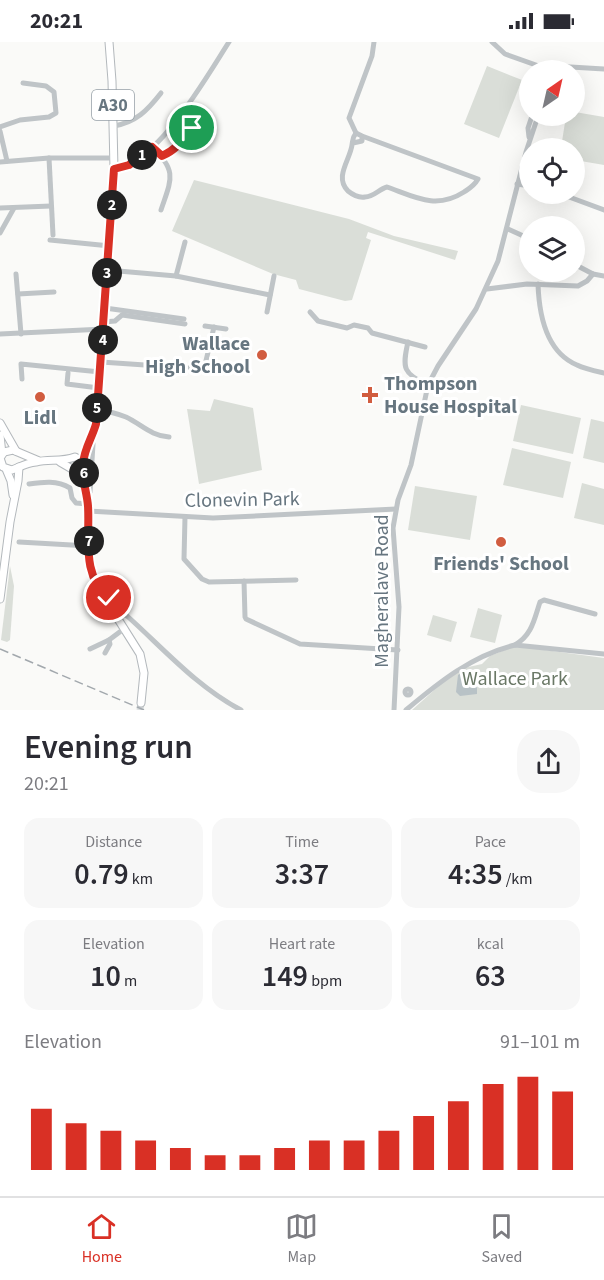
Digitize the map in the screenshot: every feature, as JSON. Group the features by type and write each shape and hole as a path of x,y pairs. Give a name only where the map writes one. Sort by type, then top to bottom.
{"main road":[{"name":"A30","path":"109,43 114,126 110,246 97,410 90,444 82,465 87,496 91,571 101,592 137,648 143,663 141,704"},
{"path":"0,423 22,459 19,466 0,599"},
{"path":"0,435 0,461 11,481 14,500"},
{"name":"A30","path":"19,466 39,461 60,462 72,458 90,444"},
{"path":"1,454 10,449 18,452"},
{"name":"A30","path":"18,452 39,461"},
{"path":"72,458 79,458 82,465 78,470 72,468 69,462 72,458"},
{"name":"A30","path":"60,462 72,468 85,487"},
{"path":"3,468 12,470 19,466"}],"street":[{"path":"109,43 118,42"},
{"path":"114,169 129,165 167,133 229,42"},
{"path":"356,133 343,167 343,183 350,192 358,197 370,197 387,187 421,199 443,202 471,188 477,179 356,133 349,118 372,56 374,42"},
{"path":"492,42 505,54 525,60"},
{"path":"585,69 604,69"},
{"path":"7,161 0,129 20,120 49,117 56,113 54,92 46,86 23,83"},
{"path":"114,126 126,124 146,112 160,93"},
{"path":"162,156 176,149 192,128"},
{"path":"353,143 360,142 363,139 362,136"},
{"path":"152,147 169,166 170,179 161,210"},
{"path":"0,162 49,158 114,158"},
{"path":"49,158 52,238 110,246"},
{"name":"Magheralave Road","path":"394,710 399,607 393,531 396,509 411,465 428,385 487,289 508,229 519,177"},
{"path":"585,203 604,210"},
{"path":"0,208 51,206"},
{"path":"0,233 14,208"},
{"path":"508,229 519,234"},
{"path":"176,276 185,242"},
{"path":"108,270 176,276 270,295"},
{"path":"585,270 604,276"},
{"path":"16,274 21,334"},
{"path":"487,289 522,284 578,286 593,274"},
{"path":"267,312 274,276"},
{"path":"538,284 544,324 556,349 575,365 604,374"},
{"path":"18,294 54,292"},
{"path":"0,334 104,326 122,315 184,322 105,308"},
{"path":"310,316 318,321 346,328 354,325 368,328 372,333 425,346"},
{"path":"205,326 226,329"},
{"path":"204,369 214,327"},
{"path":"408,342 405,368 408,374 428,385"},
{"path":"101,362 218,370"},
{"path":"22,378 21,364 100,372"},
{"path":"68,373 67,384 99,387"},
{"path":"97,410 114,412 152,434 169,437"},
{"path":"87,496 90,492 92,466 90,444"},
{"path":"82,465 92,466"},
{"path":"29,484 50,482 65,485 70,488 72,498 76,503 88,508"},
{"name":"Clonevin Park","path":"88,508 185,517 266,517 396,509"},
{"path":"185,517 184,559 202,579 209,582 296,580"},
{"path":"19,542 89,546"},
{"path":"244,581 246,619 296,643 398,650"},
{"path":"101,592 195,679 216,696 242,710"},
{"path":"515,645 525,639 531,630 540,602 544,600 595,614"},
{"path":"117,615 126,615"},
{"path":"90,649 109,640 125,628"},
{"path":"105,653 111,644 109,640"},
{"path":"406,710 463,666 501,648 515,645 604,654"},
{"path":"394,701 401,701 407,694"}],"green space":[{"path":"487,66 519,79 519,88 499,138 464,124"},
{"path":"585,114 604,117 604,165 585,162 585,138 563,138 564,126 585,126"},
{"path":"194,180 349,219 394,236 458,251 455,260 368,232 366,238 371,240 352,300 345,301 299,289 296,280 273,274 172,231"},
{"path":"214,399 253,408 262,470 199,484 187,409 210,411"},
{"path":"521,405 581,418 573,454 513,441"},
{"path":"591,419 604,422 604,463 583,458"},
{"path":"512,448 571,462 563,498 503,485"},
{"path":"582,483 604,489 604,525 574,518"},
{"path":"415,486 477,496 470,540 408,530"},
{"path":"10,566 14,586 10,640 7,642 1,640"},
{"path":"478,608 502,615 495,643 470,637"},
{"path":"433,615 457,622 451,642 427,635"},
{"name":"Wallace Park","path":"515,646 604,658 604,710 412,710 441,684 464,668 482,664 490,656"}],"shaded area":[{"path":"472,669 477,675 477,694 460,696 456,692 458,675 465,670"}],"tunnel":[{"path":"140,710 141,703"}],"railway":[{"path":"0,649 144,710"}],"place":[{"name":"Wallace High School","path":"262,355"},
{"name":"Thompson House Hospital","path":"370,395"},
{"name":"Lidl","path":"40,397"},
{"name":"Friends' School","path":"501,542"}],"route":[{"path":"109,598 101,592 91,571 88,504 82,467 84,454 96,424 114,169 129,165 152,147 162,156 169,153 176,149 192,128"}]}
